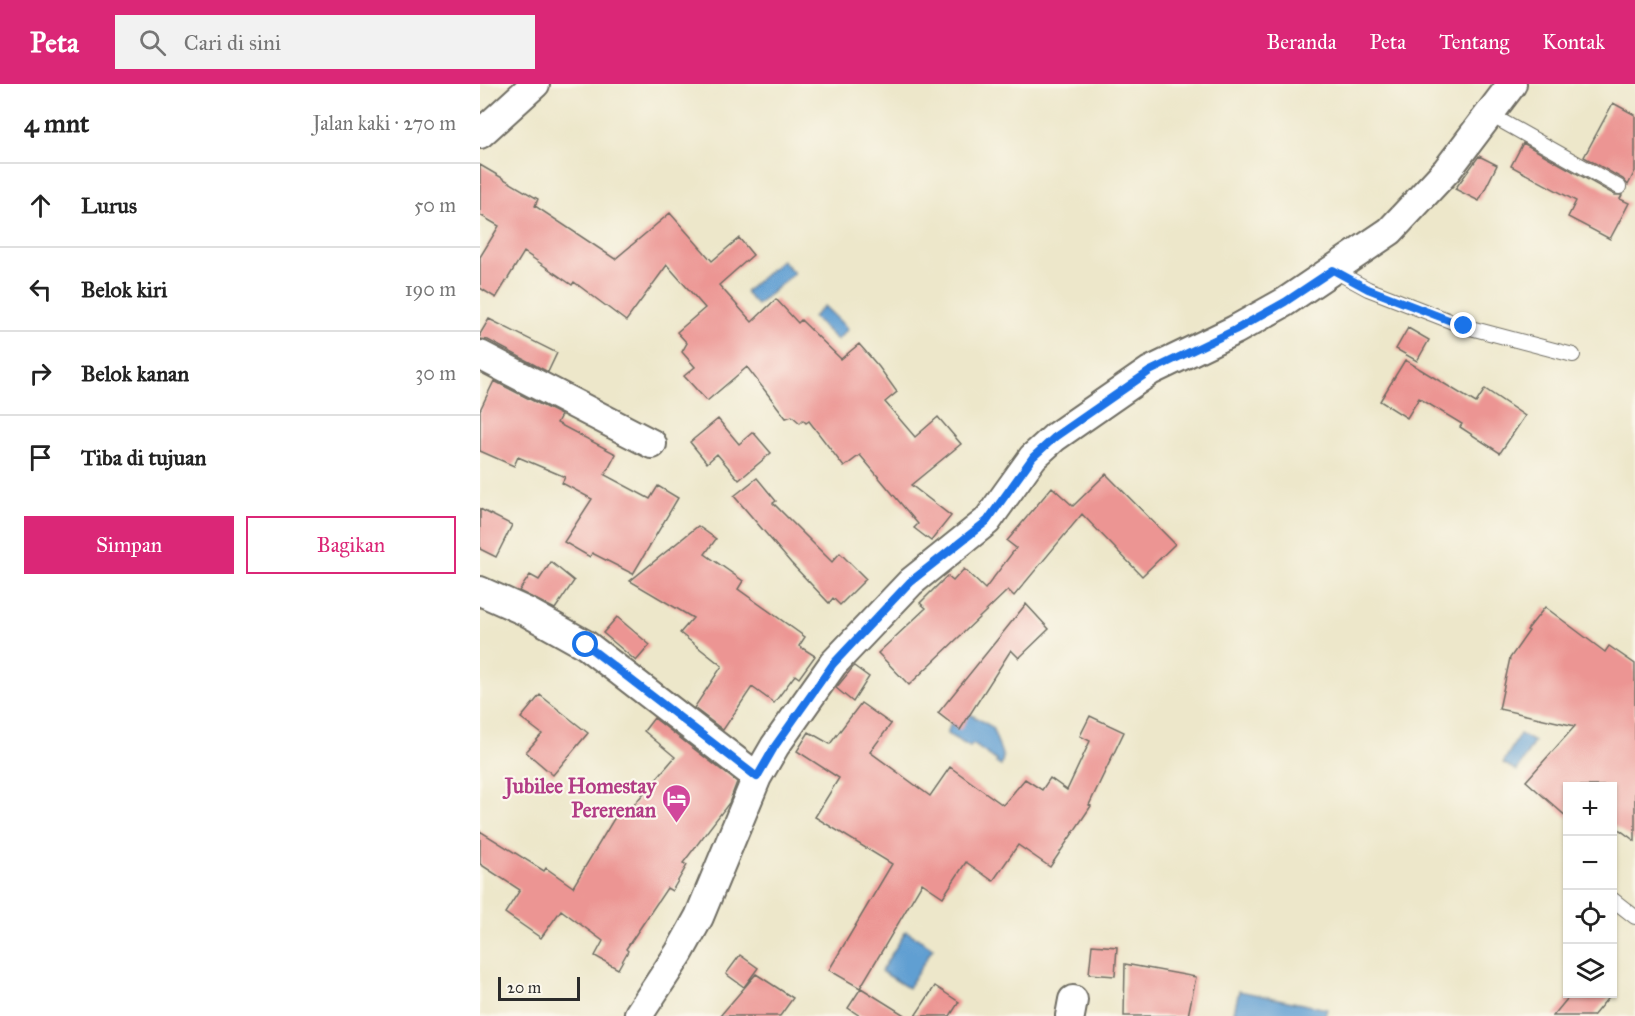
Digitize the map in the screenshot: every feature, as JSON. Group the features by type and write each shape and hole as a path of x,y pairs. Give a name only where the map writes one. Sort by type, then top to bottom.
{"street":[{"path":"480,134 534,84"},
{"path":"638,1015 679,953 699,917 757,777 775,746 833,664 910,582 987,521 1033,457 1055,437 1150,371 1265,313 1390,231 1446,170 1512,84"},
{"path":"480,355 652,444"},
{"path":"480,591 527,612 586,645 757,777"}],"lane":[{"path":"1489,114 1619,187"},
{"path":"1333,270 1368,289 1464,326 1573,354"},
{"path":"1617,903 1635,917"}],"water":[{"path":"782,260 794,273 757,305 745,292"},
{"path":"824,306 848,329 837,340 813,317"},
{"path":"968,713 992,727 1003,757 1001,766 973,744 970,747 947,734 951,723 956,727"},
{"path":"1520,734 1534,742 1517,771 1503,763"},
{"path":"906,931 933,948 908,988 881,971"},
{"path":"1239,991 1327,1009 1325,1016 1253,1016 1234,1012"}],"building":[{"path":"1613,103 1635,115 1635,171 1628,185 1623,179 1584,157"},
{"path":"1523,143 1615,195 1622,195 1620,199 1629,203 1610,239 1568,217 1576,201 1511,166"},
{"path":"1479,156 1497,165 1479,201 1455,189"},
{"path":"480,165 538,199 535,206 615,259 670,213 712,261 739,238 753,255 719,285 752,322 776,299 798,323 801,320 841,359 859,344 897,392 885,402 915,437 938,417 961,444 911,485 951,516 931,541 914,528 918,524 860,455 844,467 809,421 806,423 803,420 800,423 792,416 786,418 747,367 707,401 684,376 695,367 682,352 687,343 677,332 705,308 667,265 626,321 574,282 572,285 524,252 496,298 480,288 480,257 499,226 480,215"},
{"path":"489,319 557,353 548,372 488,340 480,339 480,334"},
{"path":"1408,328 1429,340 1417,361 1396,349"},
{"path":"1405,360 1476,403 1485,389 1525,416 1500,453 1460,427 1462,424 1419,398 1407,418 1380,401"},
{"path":"494,381 561,415 557,423 616,454 605,475 650,499 658,486 678,498 633,574 592,553 590,557 564,542 592,499 562,483 565,477 518,457 514,466 480,451 480,410"},
{"path":"718,419 739,444 753,432 771,453 739,480 717,454 707,463 690,442"},
{"path":"1106,474 1175,544 1142,576 1082,514 1014,596 1008,590 909,685 878,653 926,608 920,603 947,576 953,581 964,569 985,589 1016,548 1007,541 1052,487 1073,506"},
{"path":"757,478 776,501 773,503 832,562 840,553 866,579 840,605 833,598 829,603 791,563 734,496"},
{"path":"480,509 512,525 496,557 480,549"},
{"path":"698,526 716,539 705,554 743,581 738,589 805,637 799,646 815,656 799,678 795,675 774,703 752,687 723,730 694,708 722,666 680,633 693,618 630,581"},
{"path":"551,562 574,581 555,609 519,591 530,575 539,580"},
{"path":"1026,604 1049,629 1019,658 1011,650 960,730 938,713"},
{"path":"1545,607 1605,652 1609,646 1635,664 1635,841 1617,828 1617,782 1563,782 1563,814 1526,781 1575,726 1499,709 1510,658 1529,631 1527,630"},
{"path":"617,617 650,645 636,661 603,633"},
{"path":"854,666 869,677 853,702 836,688"},
{"path":"540,695 588,733 553,775 526,752 542,734 521,718"},
{"path":"861,703 891,724 870,752 930,796 950,767 1003,805 1025,779 1042,790 1050,778 1067,790 1090,741 1080,736 1090,716 1124,732 1089,805 1091,806 1050,867 1018,845 993,881 966,862 943,897 922,883 860,988 829,970 892,864 815,817 839,778 797,751 809,732 830,744"},
{"path":"654,718 737,782 729,803 683,863 687,865 672,891 667,888 626,949 628,951 618,969 595,956 603,941 561,910 541,938 505,913 520,890 480,864 480,831 544,871 546,868 573,887 618,812 624,816 675,757 644,731"},
{"path":"1092,945 1117,947 1115,976 1089,974"},
{"path":"740,955 758,968 744,987 726,974"},
{"path":"1125,964 1196,977 1188,1016 1124,1016"},
{"path":"756,974 793,998 780,1016 720,1016"},
{"path":"935,986 959,1002 950,1016 915,1016"},
{"path":"861,988 906,1016 860,1016 848,1008"},
{"path":"1568,998 1608,998 1593,1016 1553,1016"}],"place":[{"name":"Jubilee Homestay Pererenan","path":"677,824"}],"route":[{"path":"586,645 757,777 775,746 833,664 910,582 987,521 1033,457 1055,437 1150,371 1235,330 1285,302 1333,270 1368,289 1464,326"}]}
